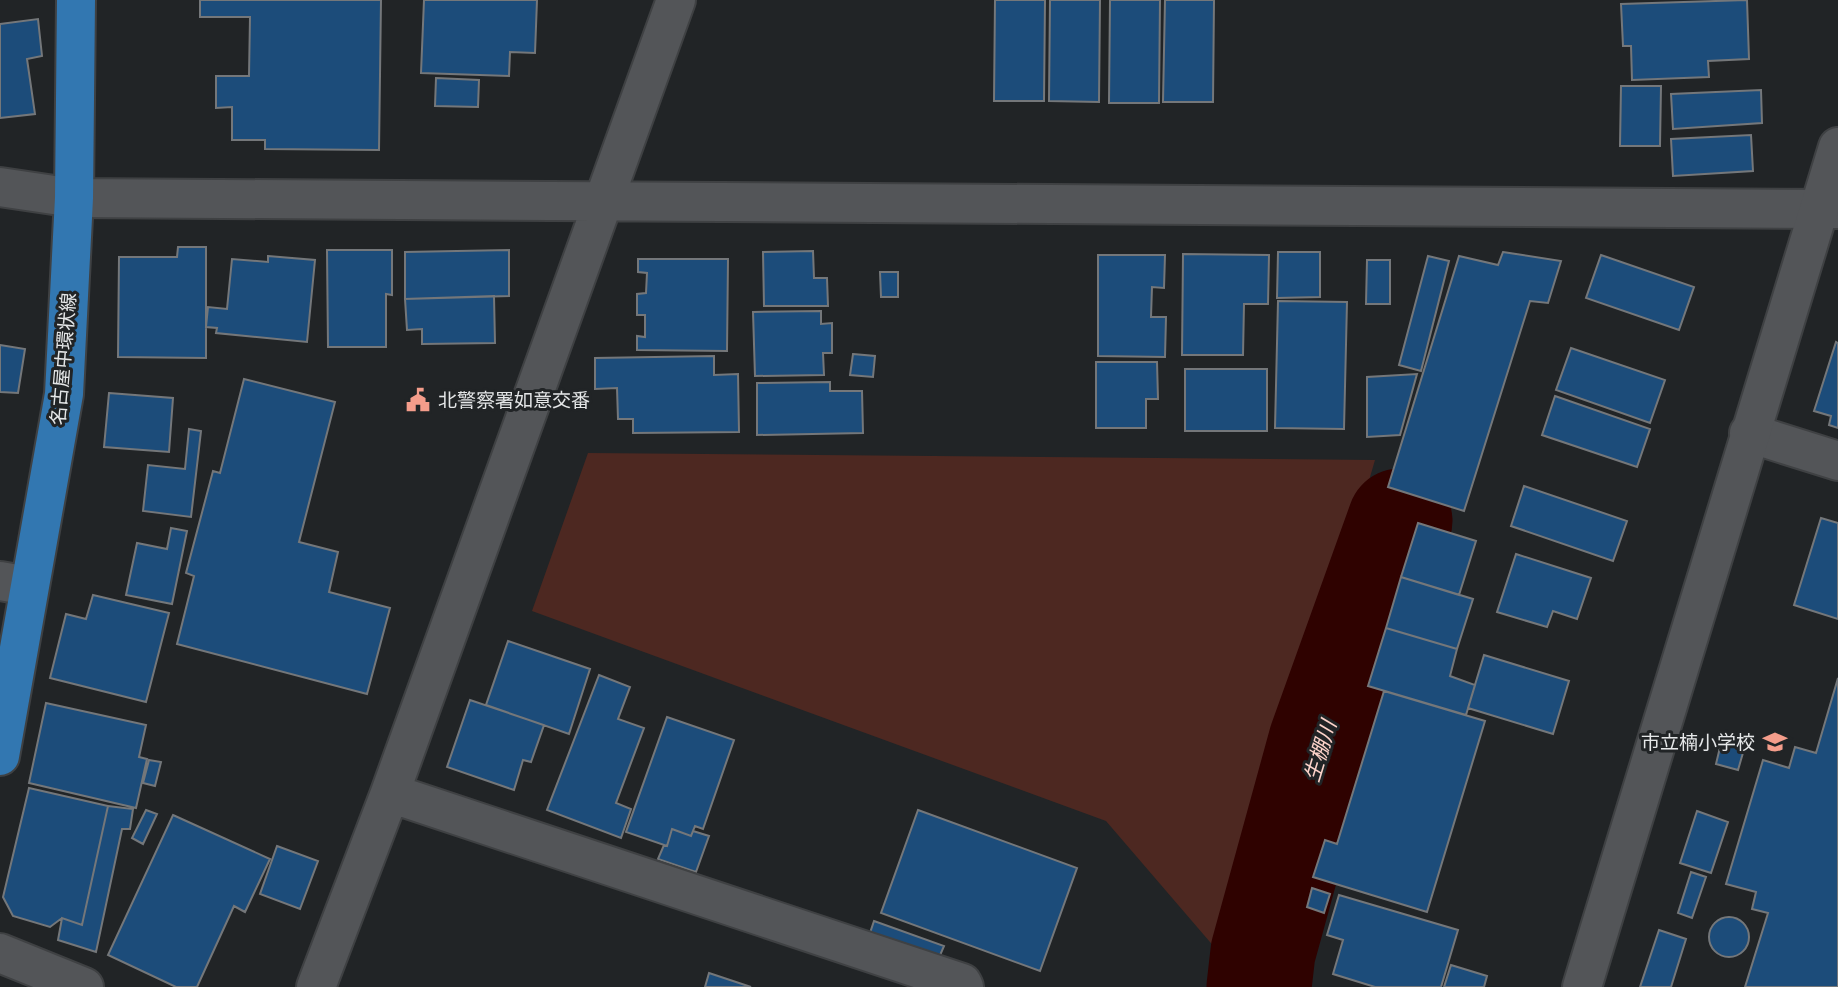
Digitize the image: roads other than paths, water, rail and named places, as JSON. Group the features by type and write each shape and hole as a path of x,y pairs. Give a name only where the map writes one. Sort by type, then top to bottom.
{"main road":[{"name":"名古屋中環状線","path":"0,756 15,584 64,394 74,198 76,0"}],"street":[{"path":"316,987 390,793 677,0"},
{"path":"1581,987 1749,433 1828,209 1838,148"},
{"path":"0,187 74,198 1828,209"},
{"path":"1749,433 1838,461"},
{"path":"390,793 962,984 964,987"},
{"path":"0,953 84,987"}],"waterway":[{"name":"生棚川","path":"1259,987 1263,952 1321,741 1400,521"}],"place":[{"name":"北警察署如意交番","path":"418,400"},
{"name":"市立楠小学校","path":"1775,742"}]}
